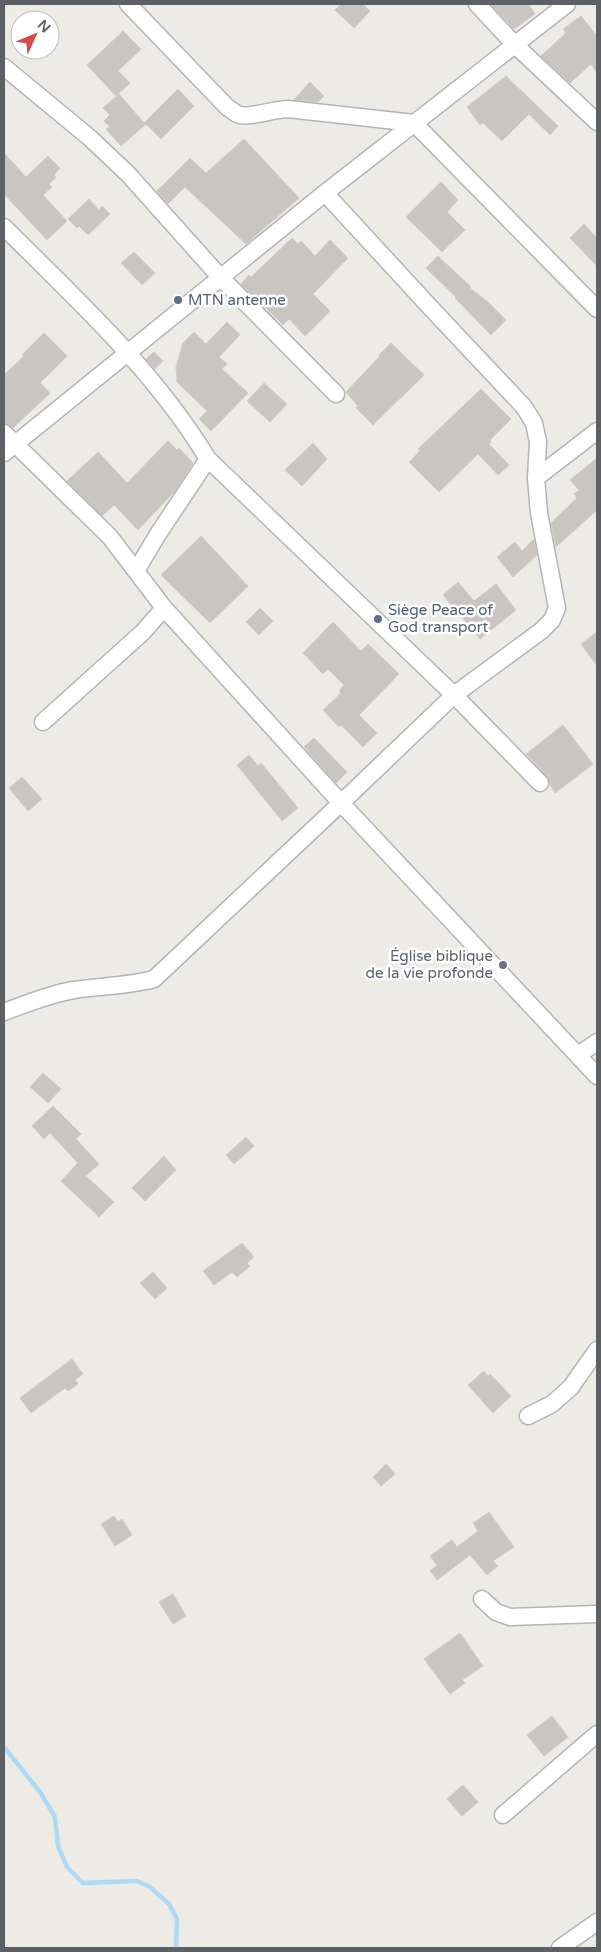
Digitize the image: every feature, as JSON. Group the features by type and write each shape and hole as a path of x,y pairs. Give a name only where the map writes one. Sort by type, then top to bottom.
{"street":[{"path":"128,4 227,107 238,114 248,116 288,109 414,123 597,309"},
{"path":"477,4 515,44 597,122"},
{"path":"566,4 325,193 221,278 7,443 110,537 164,608 341,803 597,1076"},
{"path":"4,66 90,138 128,174 221,278 336,394"},
{"path":"4,1012 72,990 138,984 154,979 454,694 541,630 552,620 557,608 539,513 536,478 538,442 534,424 524,406 428,306 325,193"},
{"path":"4,227 128,351 179,414 208,459 454,694 540,783"},
{"path":"536,478 597,431"},
{"path":"136,571 158,534 208,459"},
{"path":"43,722 143,632 164,608"},
{"path":"578,1054 597,1042"},
{"path":"528,1416 552,1404 571,1387 597,1350"},
{"path":"482,1599 496,1612 510,1617 597,1614"},
{"path":"503,1815 597,1734"},
{"path":"560,1948 597,1922"}],"building":[{"path":"341,4 363,4 370,11 354,28 335,10"},
{"path":"490,4 528,4 535,14 514,29"},
{"path":"581,16 597,36 597,73 591,64 570,83 541,56 566,33 563,29"},
{"path":"123,31 141,49 118,71 130,83 116,96 87,65"},
{"path":"506,76 558,126 550,135 529,114 502,141 483,123 480,125 467,107"},
{"path":"310,82 324,96 318,102 294,100"},
{"path":"178,89 194,106 161,139 146,124 121,146 106,129 110,127 104,121 110,115 103,108 119,94 144,123"},
{"path":"244,139 299,198 246,244 185,187 168,204 157,191 190,158 206,173"},
{"path":"4,153 26,177 48,156 60,168 54,175 56,177 49,184 52,187 43,195 67,221 47,240 4,194"},
{"path":"441,182 458,200 447,212 465,230 442,252 406,217"},
{"path":"89,199 99,210 102,206 110,214 88,235 68,219"},
{"path":"584,224 597,238 597,266 570,238"},
{"path":"292,238 298,244 301,241 315,256 330,240 348,258 313,294 330,311 305,336 289,319 283,325 241,284"},
{"path":"134,252 155,273 142,285 121,263"},
{"path":"438,256 506,320 491,335 426,268"},
{"path":"227,322 240,335 219,357 227,364 222,369 248,393 211,431 199,419 207,411 177,382 176,367 183,343 194,332 206,344"},
{"path":"44,333 67,356 40,383 50,393 13,428 4,423 4,375"},
{"path":"391,343 424,375 373,425 356,408 358,406 346,392"},
{"path":"154,352 163,361 155,369 146,359"},
{"path":"264,383 287,404 270,422 247,401"},
{"path":"481,389 511,419 490,440 489,444 509,465 498,475 478,454 439,492 409,462 420,451 418,449"},
{"path":"168,441 177,450 179,448 193,463 175,491 138,530 114,505 102,516 67,481 98,452 127,483"},
{"path":"313,443 327,459 302,486 285,470"},
{"path":"597,458 597,510 556,547 551,523 577,498 574,494 579,490 570,480"},
{"path":"201,536 248,586 210,623 161,575"},
{"path":"534,539 537,555 513,577 497,557 515,542 522,551"},
{"path":"458,582 474,601 496,584 516,610 480,639 443,595"},
{"path":"260,608 273,621 259,635 246,622"},
{"path":"333,622 361,651 368,644 399,674 359,715 377,733 363,747 341,725 339,727 323,710 341,693 339,691 344,685 328,669 323,674 303,653"},
{"path":"597,632 597,666 581,644"},
{"path":"563,725 593,764 555,793 547,776 526,754"},
{"path":"314,738 347,772 336,783 304,747"},
{"path":"249,755 258,766 261,763 298,808 282,821 237,765"},
{"path":"22,777 42,799 28,811 9,788"},
{"path":"43,1073 61,1089 48,1103 30,1087"},
{"path":"53,1106 81,1134 76,1139 99,1164 86,1176 114,1202 99,1217 61,1181 78,1163 50,1133 44,1139 32,1126"},
{"path":"246,1137 254,1146 234,1164 226,1155"},
{"path":"164,1156 176,1170 145,1201 132,1188"},
{"path":"242,1243 254,1257 247,1263 250,1266 237,1277 232,1272 214,1285 203,1271"},
{"path":"153,1272 167,1288 155,1299 140,1283"},
{"path":"72,1359 83,1374 75,1380 78,1384 68,1391 65,1388 31,1413 20,1398"},
{"path":"484,1371 488,1376 490,1374 511,1396 493,1413 468,1385"},
{"path":"386,1464 395,1474 381,1486 373,1477"},
{"path":"489,1512 514,1547 493,1561 498,1566 487,1575 470,1555 437,1580 430,1571 437,1565 430,1556 452,1540 457,1547 478,1531 473,1523"},
{"path":"114,1516 118,1522 122,1519 132,1535 115,1546 101,1524"},
{"path":"173,1594 186,1616 173,1624 159,1602"},
{"path":"460,1633 483,1666 462,1680 465,1683 450,1694 424,1659"},
{"path":"552,1716 568,1737 544,1756 527,1735"},
{"path":"463,1785 478,1802 462,1816 447,1799"}],"waterway":[{"path":"4,1747 40,1792 55,1817 58,1846 67,1867 83,1883 137,1881 150,1887 169,1904 177,1919 176,1948"}],"place":[{"name":"MTN antenne","path":"178,300"},
{"name":"Siège Peace of God transport","path":"378,619"},
{"name":"Église biblique de la vie profonde","path":"503,965"}]}
